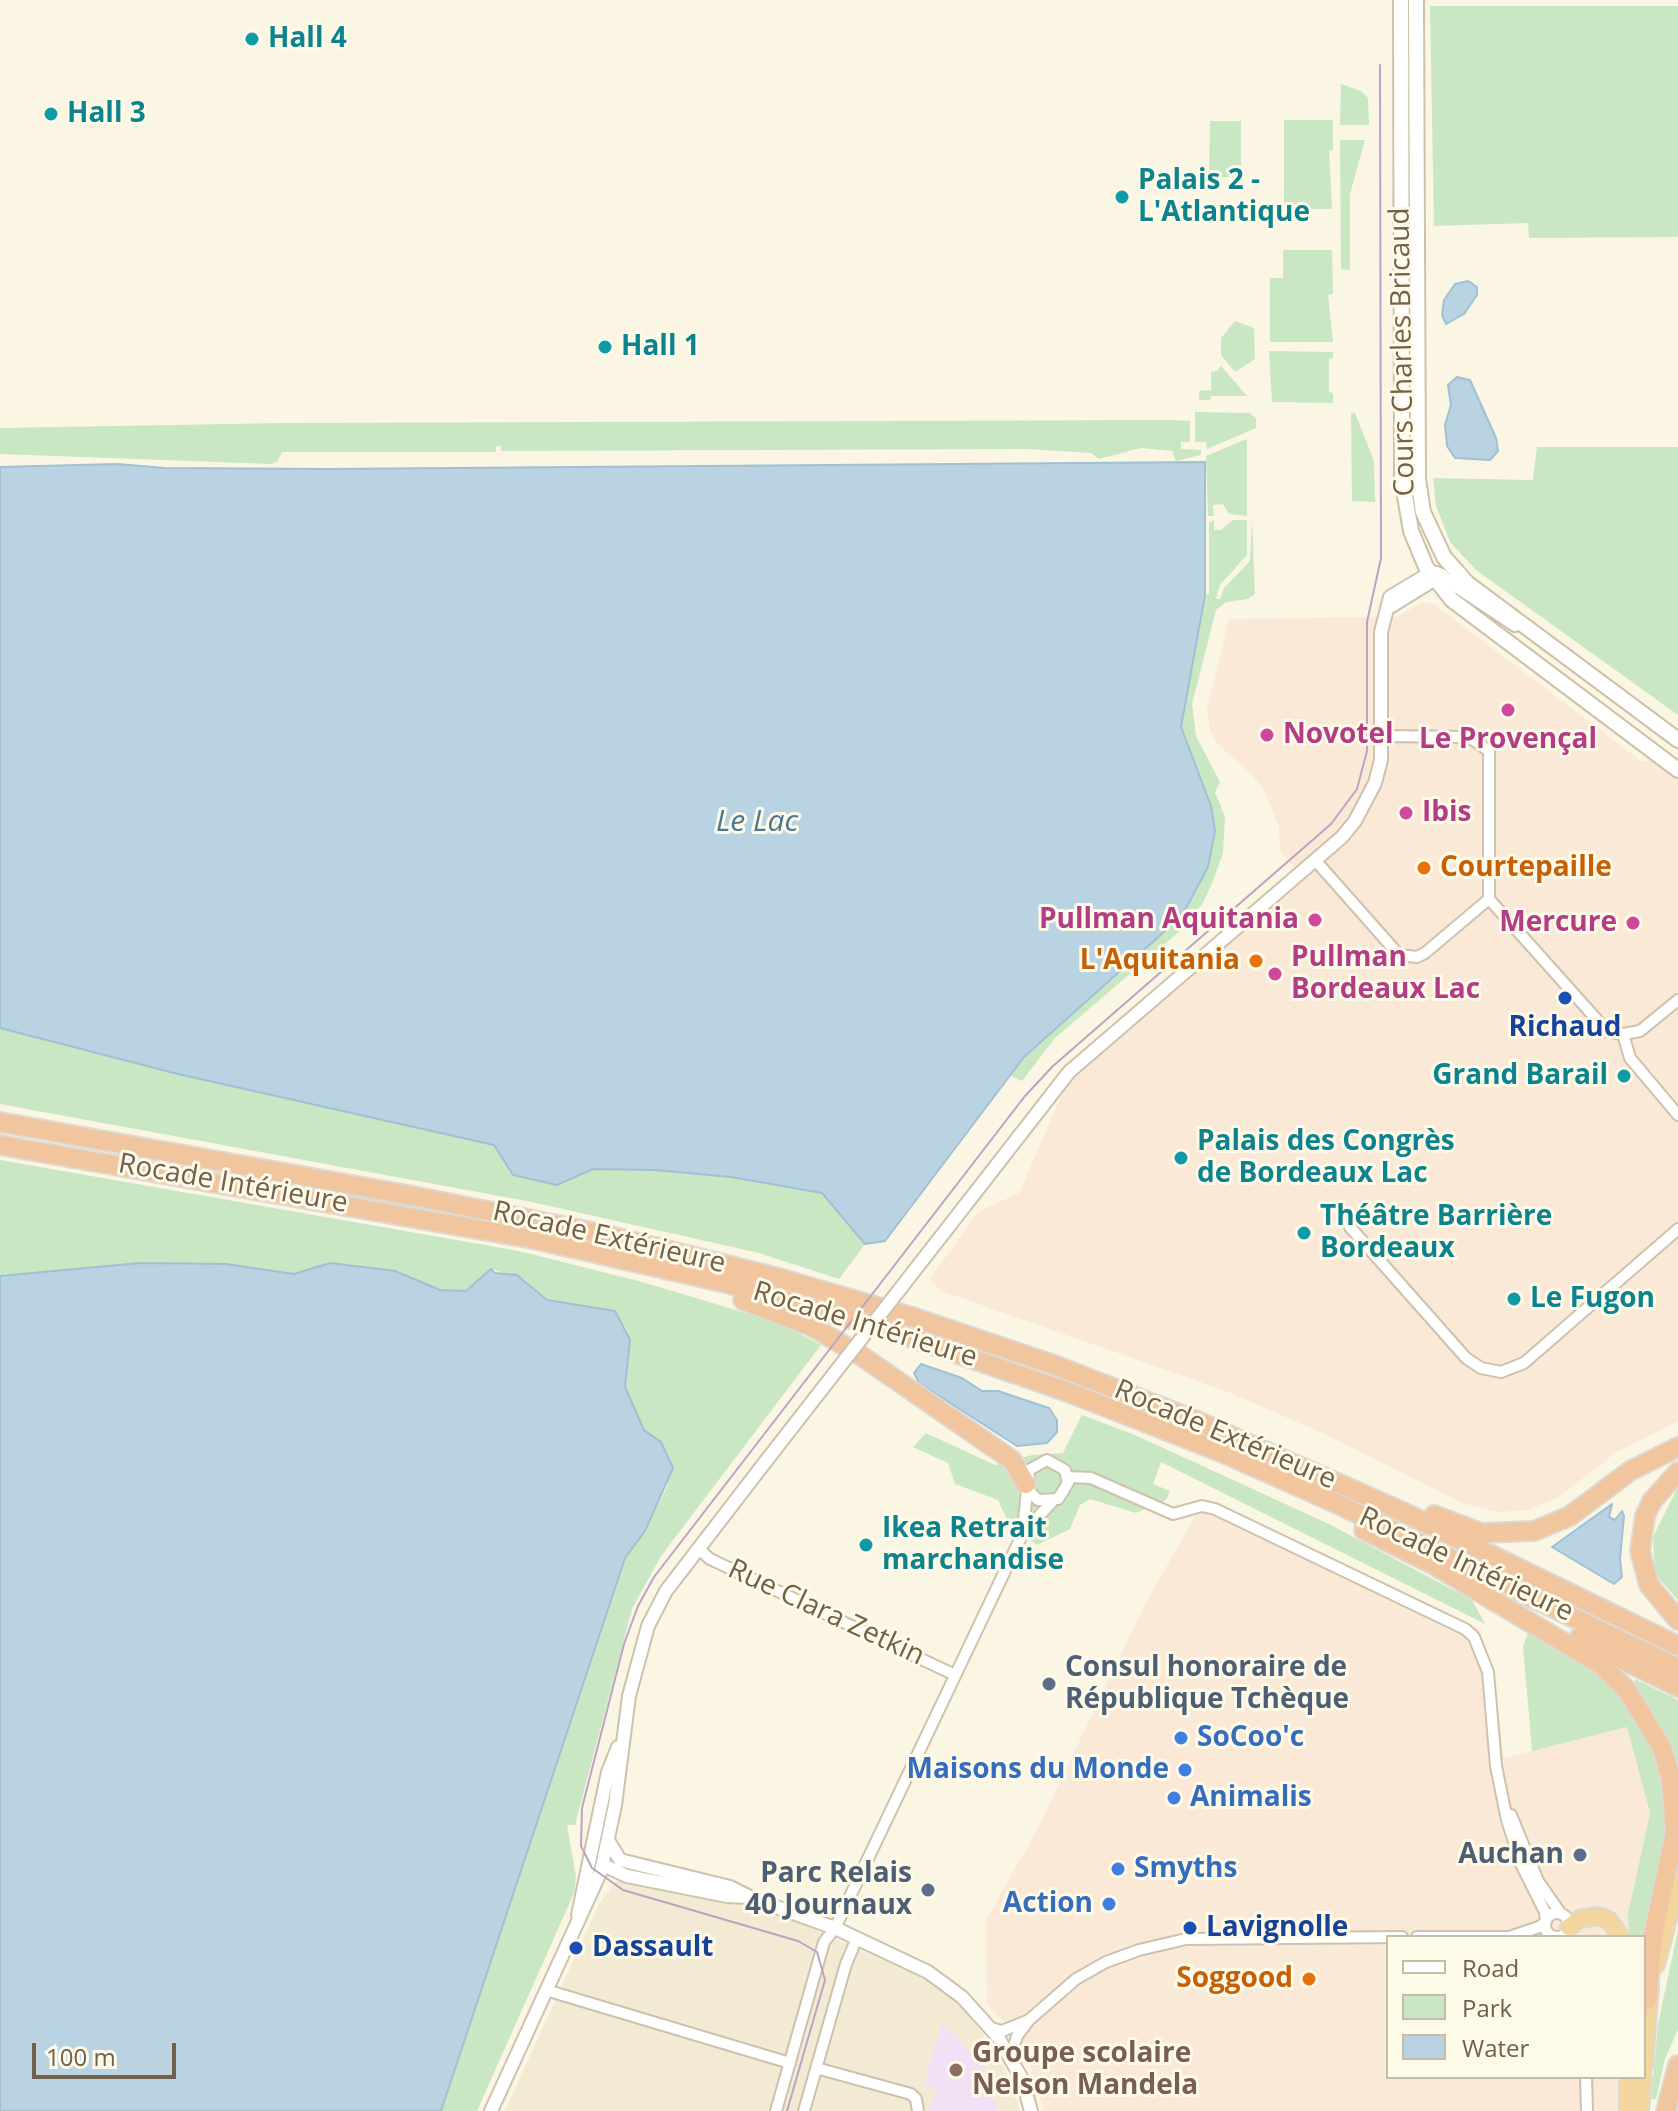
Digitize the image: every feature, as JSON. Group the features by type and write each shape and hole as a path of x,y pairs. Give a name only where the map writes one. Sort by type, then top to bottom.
{"highway":[{"name":"Rocade Extérieure","path":"0,1122 494,1211 693,1255 860,1301 997,1345 1230,1435 1403,1512 1678,1646"},
{"name":"Rocade Intérieure","path":"0,1148 54,1154 533,1239 726,1283 886,1329 1068,1392 1221,1452 1354,1512 1678,1668"},
{"path":"533,1239 749,1302 811,1326 860,1355 1012,1460 1027,1487"},
{"path":"1230,1435 1354,1481 1466,1528 1499,1535 1550,1526 1630,1471 1678,1447"},
{"path":"1221,1452 1439,1568 1678,1687"},
{"path":"1678,1472 1662,1485 1645,1516 1640,1551 1649,1585 1678,1620"},
{"path":"1439,1568 1600,1664 1627,1690 1662,1748 1671,1779 1675,1833 1653,1936 1646,2022"},
{"path":"1647,2000 1678,1882"},
{"path":"1566,1928 1580,1919 1599,1916 1609,1920 1620,1935"},
{"path":"1666,2111 1678,2065"},
{"path":"1628,2079 1628,2111"},
{"path":"1640,2111 1643,2079"}],"main road":[{"name":"Cours Charles Bricaud","path":"1401,0 1402,479 1411,531 1440,574 1452,600 1678,770"},
{"name":"Cours Charles Bricaud","path":"1416,0 1418,490 1440,574 1529,632 1678,740"}],"street":[{"path":"603,1865 603,1831 621,1741 648,1626 666,1591 1075,1066 1342,837 1367,802 1380,767 1381,632 1390,597 1440,574"},
{"path":"1381,736 1469,737 1477,739 1489,751 1489,899 1601,1027 1623,1034 1646,1028 1678,1000"},
{"path":"1315,860 1392,949 1408,957 1425,953 1489,899"},
{"path":"1623,1034 1630,1058 1678,1115"},
{"path":"1350,1227 1466,1358 1481,1368 1501,1372 1524,1363 1678,1229"},
{"path":"776,2111 824,1942 835,1928 1023,1533 1067,1489 1068,1477 1060,1464 1047,1460 1033,1465 1027,1487 1023,1533"},
{"path":"1068,1477 1091,1478 1173,1514 1202,1506 1215,1509 1465,1629 1474,1637 1486,1662 1496,1766 1513,1842 1552,1935"},
{"path":"1027,1487 1038,1500 1052,1502"},
{"name":"Rue Clara Zetkin","path":"699,1549 710,1559 955,1675"},
{"path":"491,2111 549,1991 603,1865 621,1741"},
{"path":"578,1922 608,1772 621,1741"},
{"path":"1505,1802 1538,1881 1566,1928"},
{"path":"608,1840 620,1860 730,1887 749,1897 835,1928 928,1972 962,1997 991,2028 1011,2056 1031,2111"},
{"path":"603,1865 627,1876 727,1896 749,1897"},
{"path":"587,1872 603,1865 667,1877 684,1876"},
{"path":"1518,1935 1546,1922 1554,1914 1566,1928"},
{"path":"1011,2056 1017,2036 1029,2020 1076,1979 1096,1967 1177,1940 1386,1937"},
{"path":"804,2111 857,1938"},
{"path":"549,1991 790,2063"},
{"path":"991,2028 1002,2031 1029,2020"},
{"path":"816,2068 911,2094 916,2099 918,2111"},
{"path":"1586,2079 1587,2111"}],"shaded area":[{"path":"1423,602 1434,604 1641,761 1678,761 1678,1421 1615,1453 1559,1497 1527,1510 1498,1512 1465,1504 1329,1436 1226,1391 944,1292 929,1280 979,1211 1019,1193 1067,1083 1305,880 1280,852 1279,827 1265,791 1218,744 1210,730 1207,709 1229,619 1397,617"},
{"path":"1205,1499 1479,1629 1494,1673 1504,1758 1627,1727 1650,1813 1628,1914 1629,1935 1386,1935 1386,2079 1639,2079 1641,2111 1044,2111 1026,2053 1012,2030 987,2004 986,1920 1037,1830 1143,1608"},
{"path":"619,1878 693,1890 770,1910 924,1978 957,2002 993,2047 1012,2083 1020,2111 505,2111 599,1904"},
{"name":"Groupe scolaire Nelson Mandela","path":"942,2022 982,2066 998,2111 929,2111 936,2088 924,2084"}],"green space":[{"path":"1430,6 1678,6 1678,237 1529,238 1528,223 1434,226"},
{"path":"1341,84 1361,91 1368,98 1369,125 1340,125"},
{"path":"1284,120 1333,120 1333,150 1329,151 1332,209 1284,209"},
{"path":"1210,121 1241,121 1241,177 1209,177"},
{"path":"1340,140 1365,140 1350,194 1350,270 1341,269"},
{"path":"1283,250 1332,250 1333,294 1328,295 1333,342 1270,342 1270,278 1283,278"},
{"path":"1235,321 1254,328 1255,359 1235,372 1221,355 1221,338"},
{"path":"1269,351 1333,352 1333,358 1329,359 1329,392 1333,393 1333,403 1272,402"},
{"path":"1221,366 1247,396 1211,396 1210,400 1199,400 1199,391 1211,390 1211,372"},
{"path":"1195,412 1249,413 1256,418 1256,428 1207,449 1206,442 1195,442"},
{"path":"1351,413 1355,413 1374,461 1375,502 1352,501"},
{"path":"1190,421 1190,442 1181,442 1181,449 1201,450 1201,455 1176,461 1172,451 1141,448 1099,459 1091,453 1026,449 501,451 501,446 496,446 496,452 282,452 277,462 271,464 0,454 0,428 285,423"},
{"path":"1247,439 1247,516 1229,514 1223,504 1213,505 1214,516 1208,516 1206,456"},
{"path":"1537,447 1678,447 1678,715 1476,570 1450,542 1436,506 1433,478 1533,480"},
{"path":"1252,519 1255,594 1248,599 1226,602 1216,610 1192,704 1196,736 1220,782 1215,792 1225,817 1223,853 1213,881 1203,903 1180,931 1055,1038 1022,1081 1011,1076 1024,1057 1185,910 1208,867 1215,831 1181,727 1205,595 1209,594 1209,523 1214,520 1214,530 1221,530 1233,520 1247,520 1247,555 1220,585 1216,599 1220,599 1224,588 1250,561"},
{"path":"0,1028 178,1074 495,1145 513,1175 556,1185 593,1169 655,1170 731,1177 823,1193 865,1244 839,1279 759,1253 532,1202 0,1104"},
{"path":"0,1160 519,1251 646,1283 779,1323 821,1345 661,1556 632,1609 575,1825 567,1825 576,1877 574,1893 477,2111 441,2111 625,1558 645,1531 668,1485 661,1442 644,1430 625,1387 630,1340 614,1311 547,1300 524,1279 491,1269 467,1291 440,1290 395,1271 330,1263 294,1274 226,1264 140,1263 0,1276"},
{"path":"1082,1415 1135,1435 1329,1524 1472,1600 1485,1624 1161,1462 1153,1484 1170,1491 1166,1500 1136,1513 1090,1499 1080,1505 1070,1529 1037,1545 1009,1524 998,1500 955,1484 948,1463 913,1447 926,1433 995,1465 1032,1455 1063,1453"},
{"path":"1678,1487 1678,1600 1655,1574 1653,1537"},
{"path":"1530,1628 1580,1658 1619,1694 1645,1731 1662,1783 1666,1826 1645,1935 1629,1935 1628,1914 1650,1813 1627,1727 1532,1751 1523,1646"},
{"path":"1635,1679 1678,1700 1678,1782 1668,1737 1634,1689"},
{"path":"1678,1930 1678,2029 1665,2059 1656,2099 1651,2099 1658,2024"}],"water":[{"path":"1468,281 1477,287 1477,295 1464,314 1446,324 1442,315 1444,300 1455,284"},
{"path":"1457,377 1470,380 1496,438 1498,451 1490,460 1455,458 1447,446 1445,425 1451,405 1448,385"},
{"name":"Le Lac","path":"1205,462 1205,595 1181,727 1211,806 1215,831 1208,867 1185,910 1165,931 1024,1057 885,1241 865,1244 822,1193 731,1177 655,1170 593,1169 557,1185 513,1175 494,1145 178,1074 0,1028 0,467 117,464 165,468 328,469"},
{"path":"140,1263 226,1264 294,1274 330,1263 395,1271 440,1290 466,1291 491,1269 495,1273 517,1275 547,1300 615,1311 630,1340 625,1387 644,1430 661,1442 673,1468 645,1531 625,1558 441,2111 0,2111 0,1276"},
{"path":"921,1364 962,1378 982,1391 998,1391 1049,1408 1057,1420 1057,1432 1047,1443 1017,1446 919,1383 914,1373"},
{"path":"1612,1504 1609,1517 1615,1520 1622,1511 1624,1516 1620,1559 1622,1577 1614,1584 1552,1547"}],"tram line":[{"path":"787,2111 825,1980 817,1952 798,1941 623,1890 592,1868 581,1846 582,1808 624,1644 638,1606 654,1577 1025,1096 1053,1066 1331,824 1357,789 1367,751 1367,622 1381,558 1380,65"}],"place":[{"name":"Hall 4","path":"252,39"},
{"name":"Hall 3","path":"51,114"},
{"name":"Palais 2 - L'Atlantique","path":"1122,197"},
{"name":"Hall 1","path":"605,347"},
{"name":"Le Provençal","path":"1508,710"},
{"name":"Novotel","path":"1267,735"},
{"name":"Ibis","path":"1406,813"},
{"name":"Courtepaille","path":"1424,868"},
{"name":"Pullman Aquitania","path":"1315,920"},
{"name":"Mercure","path":"1633,923"},
{"name":"L'Aquitania","path":"1256,961"},
{"name":"Pullman Bordeaux Lac","path":"1275,974"},
{"name":"Richaud","path":"1565,998"},
{"name":"Grand Barail","path":"1624,1076"},
{"name":"Palais des Congrès de Bordeaux Lac","path":"1181,1158"},
{"name":"Théâtre Barrière Bordeaux","path":"1304,1233"},
{"name":"Le Fugon","path":"1514,1299"},
{"name":"Ikea Retrait marchandise","path":"866,1545"},
{"name":"Consul honoraire de République Tchèque","path":"1049,1684"},
{"name":"SoCoo'c","path":"1181,1738"},
{"name":"Maisons du Monde","path":"1185,1770"},
{"name":"Animalis","path":"1174,1798"},
{"name":"Auchan","path":"1580,1855"},
{"name":"Smyths","path":"1118,1869"},
{"name":"Parc Relais 40 Journaux","path":"928,1890"},
{"name":"Action","path":"1109,1904"},
{"name":"Lavignolle","path":"1190,1928"},
{"name":"Dassault","path":"576,1948"},
{"name":"Soggood","path":"1309,1979"},
{"name":"Groupe scolaire Nelson Mandela","path":"956,2070"}]}
